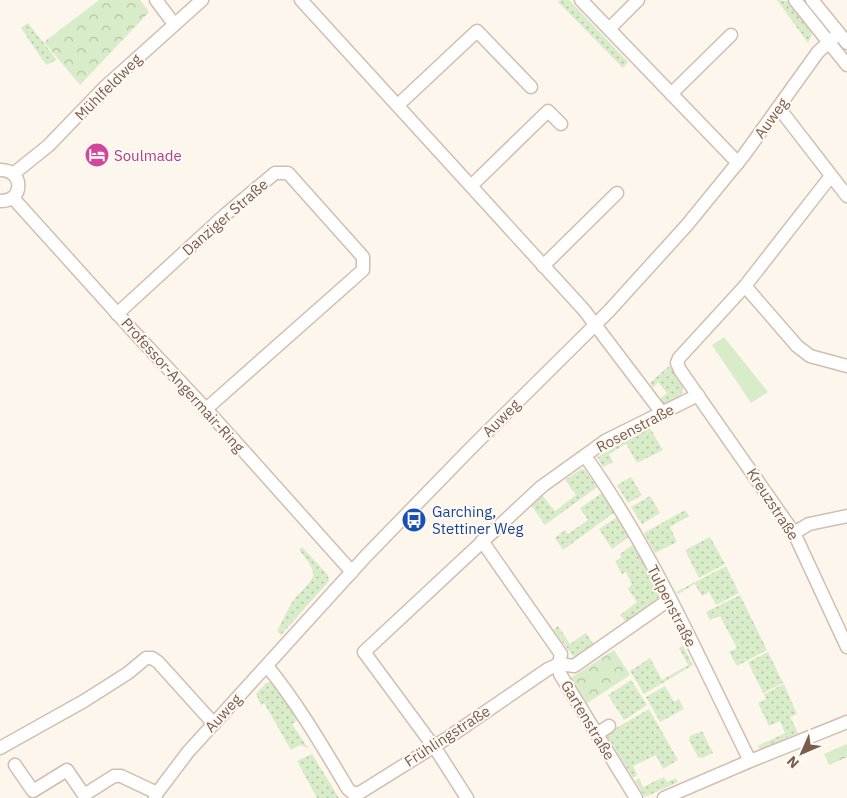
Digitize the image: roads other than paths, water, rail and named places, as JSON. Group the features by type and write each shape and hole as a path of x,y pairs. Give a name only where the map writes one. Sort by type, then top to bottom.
{"street":[{"path":"156,0 174,24"},
{"name":"Mühlfeldweg","path":"14,174 48,146 105,87 202,0"},
{"path":"301,0 596,324 662,413"},
{"path":"581,0 738,163"},
{"path":"609,29 638,0"},
{"path":"795,0 847,65"},
{"path":"812,0 843,38"},
{"path":"398,106 477,31 532,87"},
{"path":"671,94 731,35"},
{"name":"Auweg","path":"156,796 188,752 352,572 470,449 596,324 686,225 738,163 818,52 828,42 843,38"},
{"path":"778,108 847,196"},
{"path":"471,186 548,111 561,124"},
{"path":"0,170 9,171 14,174 18,186 13,198 0,202"},
{"name":"Danziger Straße","path":"117,314 240,202 275,173 288,173 363,257 363,270 206,409"},
{"path":"698,395 680,370 677,363 679,358 745,286 831,176"},
{"path":"543,266 617,193"},
{"name":"Professor-Angermair-Ring","path":"13,198 352,572"},
{"path":"745,286 797,346 810,356 847,366"},
{"name":"Rosenstraße","path":"433,746 364,652 541,487 605,441 698,395"},
{"name":"Kreuzstraße","path":"698,395 794,532 847,647"},
{"name":"Tulpenstraße","path":"585,456 630,526 670,599 750,761"},
{"path":"794,532 809,524 847,516"},
{"name":"Gartenstraße","path":"482,541 561,654 560,674 636,798"},
{"name":"Frühlingstraße","path":"267,666 278,678 348,788 354,794 361,792 433,746 449,738 543,672 559,664 574,666 670,599"},
{"path":"0,748 84,701 128,673 146,658 152,658 158,662 214,724"},
{"path":"664,798 847,722"},
{"path":"597,734 609,726"},
{"path":"433,746 467,798"},
{"path":"15,765 33,791 67,770 84,795 114,776 121,776 156,796"}],"place":[{"name":"Soulmade","path":"97,155"},
{"name":"Garching, Stettiner Weg","path":"414,520"}]}
